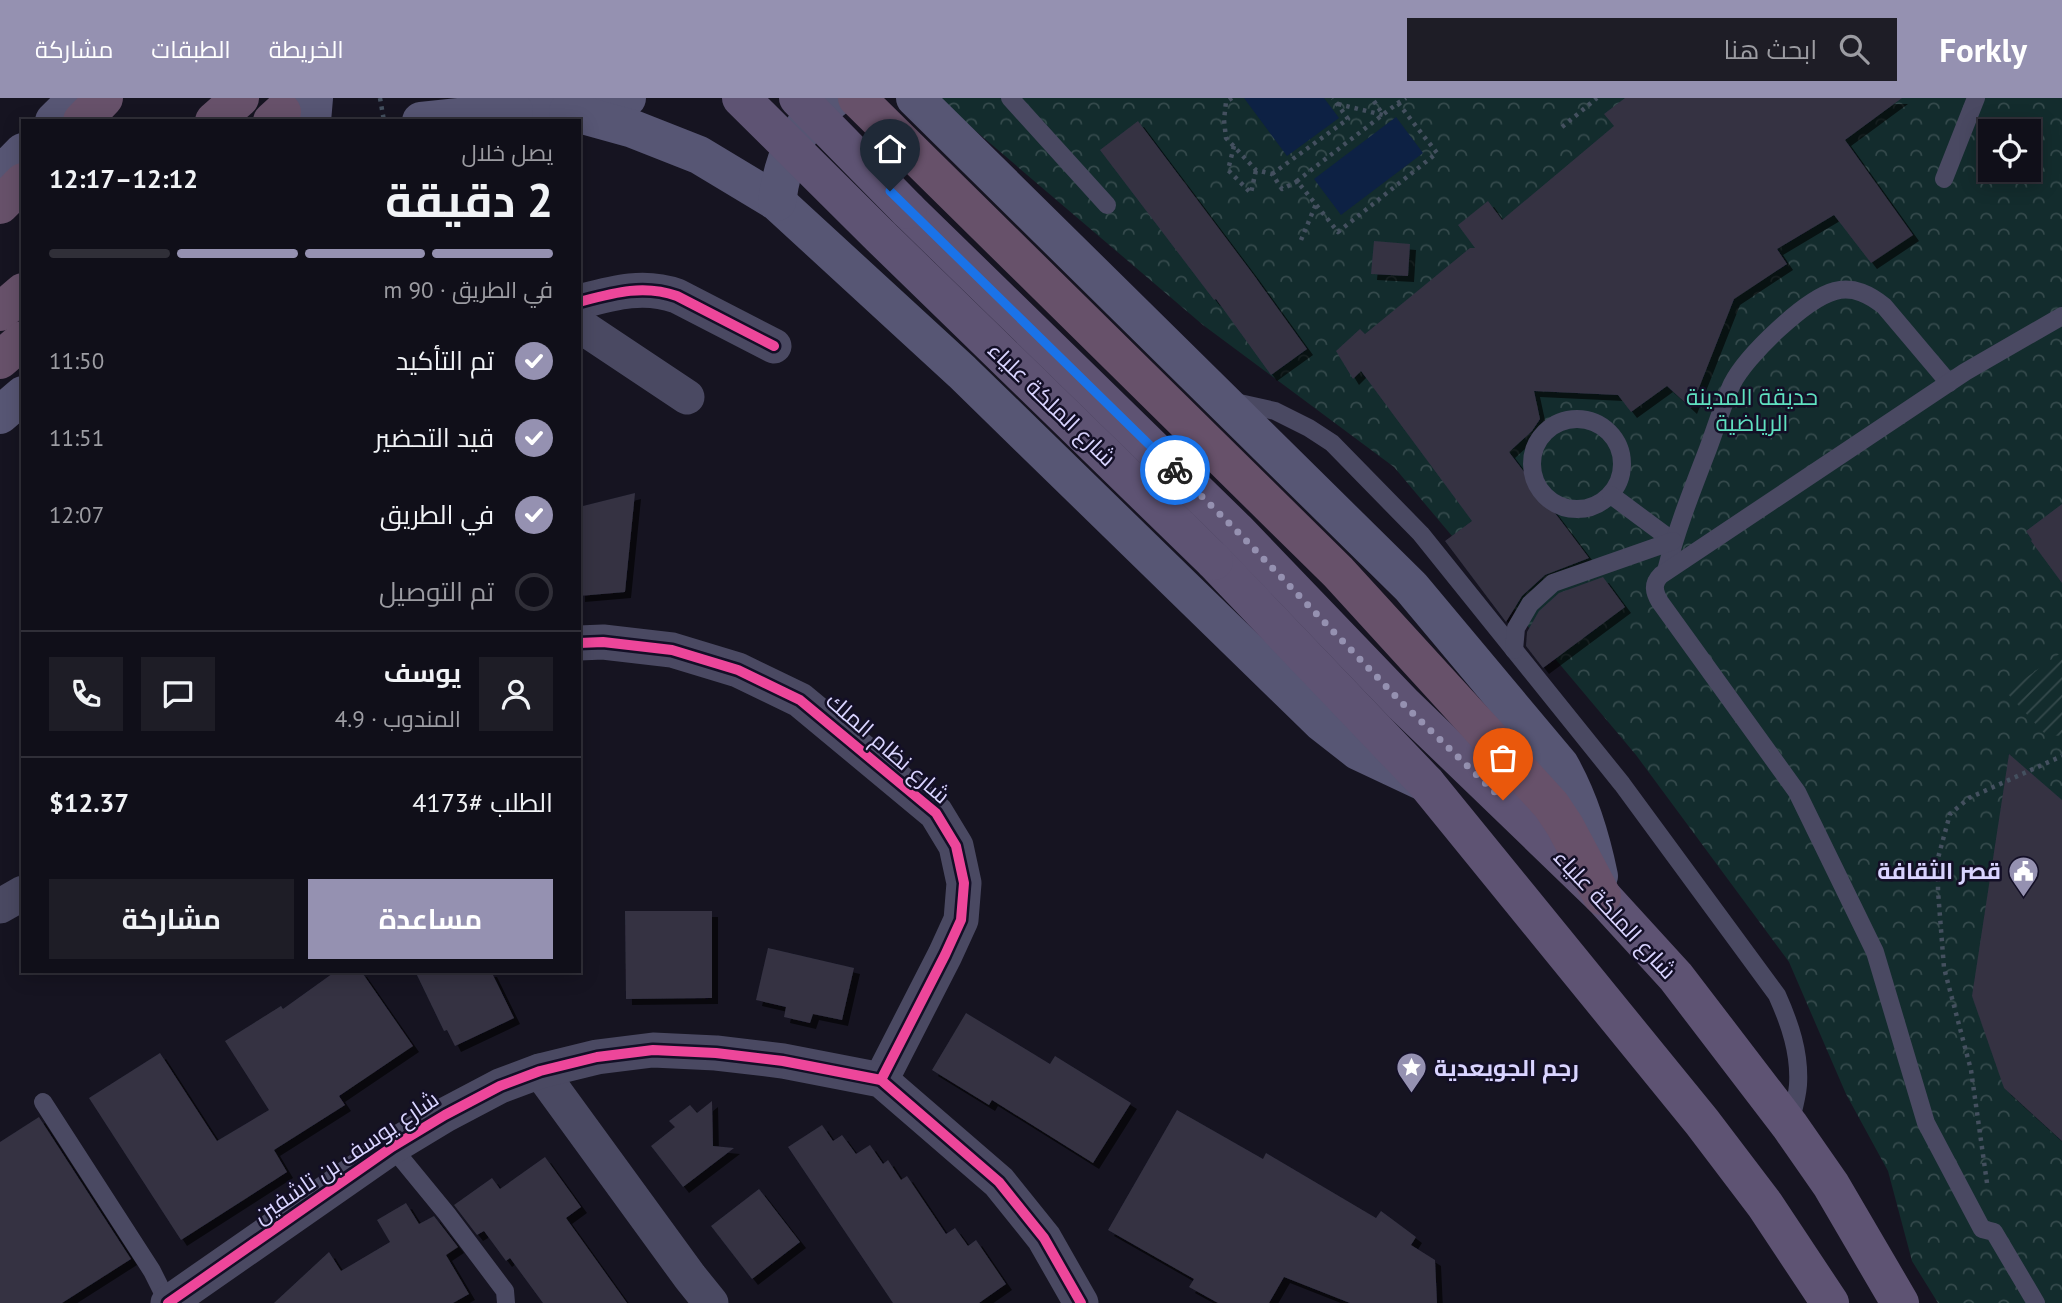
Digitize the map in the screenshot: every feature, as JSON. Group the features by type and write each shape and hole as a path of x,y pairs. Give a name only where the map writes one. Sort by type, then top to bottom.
{"highway":[{"path":"84,119 104,98"},
{"path":"216,119 240,98"},
{"path":"857,98 1338,572 1551,805 1602,896"},
{"path":"0,205 21,184"},
{"path":"0,312 21,294"},
{"path":"0,360 21,342"}],"main road":[{"path":"56,119 77,98"},
{"path":"481,98 553,106 634,129 699,155 776,202 962,372 1321,722 1358,751 1426,783"},
{"path":"439,119 553,106 613,104 626,98"},
{"name":"شارع الملكة علياء","path":"741,98 1214,561 1426,783 1702,1122 1765,1205 1830,1303"},
{"name":"شارع الملكة علياء","path":"798,98 908,210 1236,530 1403,704 1602,896 1675,977 1790,1126 1831,1185 1900,1303"},
{"path":"776,202 780,176 789,150 803,127 835,98"},
{"path":"915,98 1411,587 1560,765 1581,809 1592,844 1602,896"},
{"path":"0,175 21,154"},
{"path":"0,415 21,397"}],"street":[{"path":"581,302 631,290 662,291 774,346"},
{"path":"581,326 687,397"},
{"name":"شارع نظام الملك","path":"581,643 603,642 672,650 738,670 800,700 936,813 956,846 964,883 961,920 881,1080"},
{"path":"0,906 21,894"},
{"name":"شارع يوسف بن تاشفين","path":"168,1303 392,1147 500,1086 540,1071 597,1057 653,1050 716,1053 783,1061 881,1080 999,1182 1044,1238 1081,1303"},
{"path":"540,1071 711,1303"}],"lane":[{"path":"1010,98 1107,205"},
{"path":"1944,179 1976,98"},
{"path":"1666,571 1674,541 1733,382 1763,342 1812,303 1836,291 1862,292 1874,298 1884,306 1949,383"},
{"path":"2036,1303 1994,1232 1982,1229 1926,1123 1875,952 1797,792 1657,597 1654,585 1666,571 1949,383 2062,316"},
{"path":"1221,399 1275,411 1332,443 1421,534 1622,784 1777,995 1791,1029 1797,1054 1798,1086 1790,1126"},
{"path":"1577,418 1592,421 1605,429 1615,440 1621,453 1619,482 1611,495 1600,504 1585,509 1555,505 1534,483 1532,452 1539,438 1550,427 1577,418"},
{"path":"1611,495 1674,541"},
{"path":"1514,650 1516,628 1530,604 1553,583 1674,541"},
{"path":"43,1102 152,1271 168,1303"},
{"path":"392,1147 497,1280 505,1291 506,1303"}],"path":[{"path":"380,98 384,119"},
{"path":"1232,98 1226,102 1226,138 1256,170 1272,174 1282,189 1298,180 1406,98"},
{"path":"1272,174 1348,119 1333,98"},
{"path":"1372,98 1384,115"},
{"path":"1562,127 1597,98"},
{"path":"1298,180 1338,232 1437,153 1398,103"},
{"path":"1338,104 1384,115"},
{"path":"1234,146 1228,170 1251,194 1256,170"},
{"path":"1301,240 1316,204"},
{"path":"1994,1232 1971,1070 1944,968 1938,858 1950,814 1969,799 2062,756"}],"green space":[{"name":"حديقة المدينة الرياضية","path":"937,98 2062,98 2062,1303 1938,1303 1912,1261 1888,1171 1846,1094 1789,962 1636,755 1394,467 1203,325"},
{"path":"2062,652 2062,736 2046,735 2006,692"}],"water":[{"path":"1244,98 1324,98 1339,118 1287,156"},
{"path":"1396,117 1423,153 1341,215 1314,179"}],"building":[{"path":"1625,98 1902,98 1845,140 1913,235 1871,263 1834,215 1777,249 1787,264 1734,299 1691,408 1667,386 1631,412 1618,395 1534,391 1540,419 1532,431 1509,452 1589,558 1545,575 1522,596 1506,622 1445,541 1472,521 1361,371 1353,379 1336,351 1360,329 1365,334 1470,248 1475,248 1458,225 1488,201 1502,220 1614,126 1604,114"},
{"path":"1138,121 1307,349 1271,375 1216,299 1214,300 1100,150"},
{"path":"1374,241 1410,244 1408,276 1371,274"},
{"path":"635,493 625,592 581,596 581,506"},
{"path":"2062,504 2062,583 2026,531"},
{"path":"1603,577 1625,607 1543,668 1526,646 1527,632 1539,611 1559,593"},
{"name":"قصر الثقافة","path":"2009,754 2062,800 2062,1141 2004,1088 1972,996"},
{"path":"625,911 712,911 712,998 626,999"},
{"path":"768,948 854,968 842,1020 813,1014 810,1023 784,1017 786,1007 756,1000"},
{"path":"333,973 362,973 413,1046 339,1096 345,1105 274,1150 287,1172 181,1240 89,1098 160,1053 217,1141 269,1110 225,1041 281,1006 283,1009"},
{"path":"416,973 492,973 514,1018 455,1046 447,1030 444,1031"},
{"path":"966,1013 1050,1064 1055,1056 1131,1103 1093,1163 992,1100 989,1105 932,1070"},
{"path":"712,1101 713,1146 734,1148 683,1187 651,1146 675,1127 669,1121 690,1105 697,1113"},
{"path":"1177,1110 1263,1159 1266,1153 1376,1218 1381,1211 1416,1237 1411,1245 1435,1260 1437,1303 1350,1303 1284,1277 1269,1303 1218,1303 1189,1287 1194,1279 1108,1230"},
{"path":"39,1117 131,1259 62,1303 0,1303 0,1142"},
{"path":"822,1125 833,1141 842,1135 856,1154 870,1145 883,1164 888,1160 901,1180 907,1176 946,1234 955,1228 968,1246 976,1240 1006,1284 979,1303 893,1303 788,1147"},
{"path":"545,1157 581,1207 566,1218 627,1303 543,1303 510,1258 506,1261 484,1231 477,1235 454,1205 492,1178 500,1189"},
{"path":"759,1189 800,1242 752,1279 711,1226"},
{"path":"406,1203 419,1224 434,1216 458,1247 446,1255 469,1294 453,1303 274,1303 329,1252 341,1271 390,1242 377,1220"}],"cycle path":[{"path":"581,302 628,291 664,292 677,296 774,346"},
{"path":"581,643 603,642 672,650 738,670 800,700 936,813 956,846 964,883 961,920 881,1080"},
{"path":"168,1303 392,1147 500,1086 540,1071 597,1057 653,1050 716,1053 783,1061 881,1080 999,1182 1044,1238 1081,1303"}],"way so far":[{"path":"1175,470 1403,704 1503,800"}],"place":[{"name":"قصر الثقافة","path":"2024,898"},
{"name":"رجم الجويعدية","path":"1411,1095"}],"route":[{"path":"890,191 1175,470"}]}
